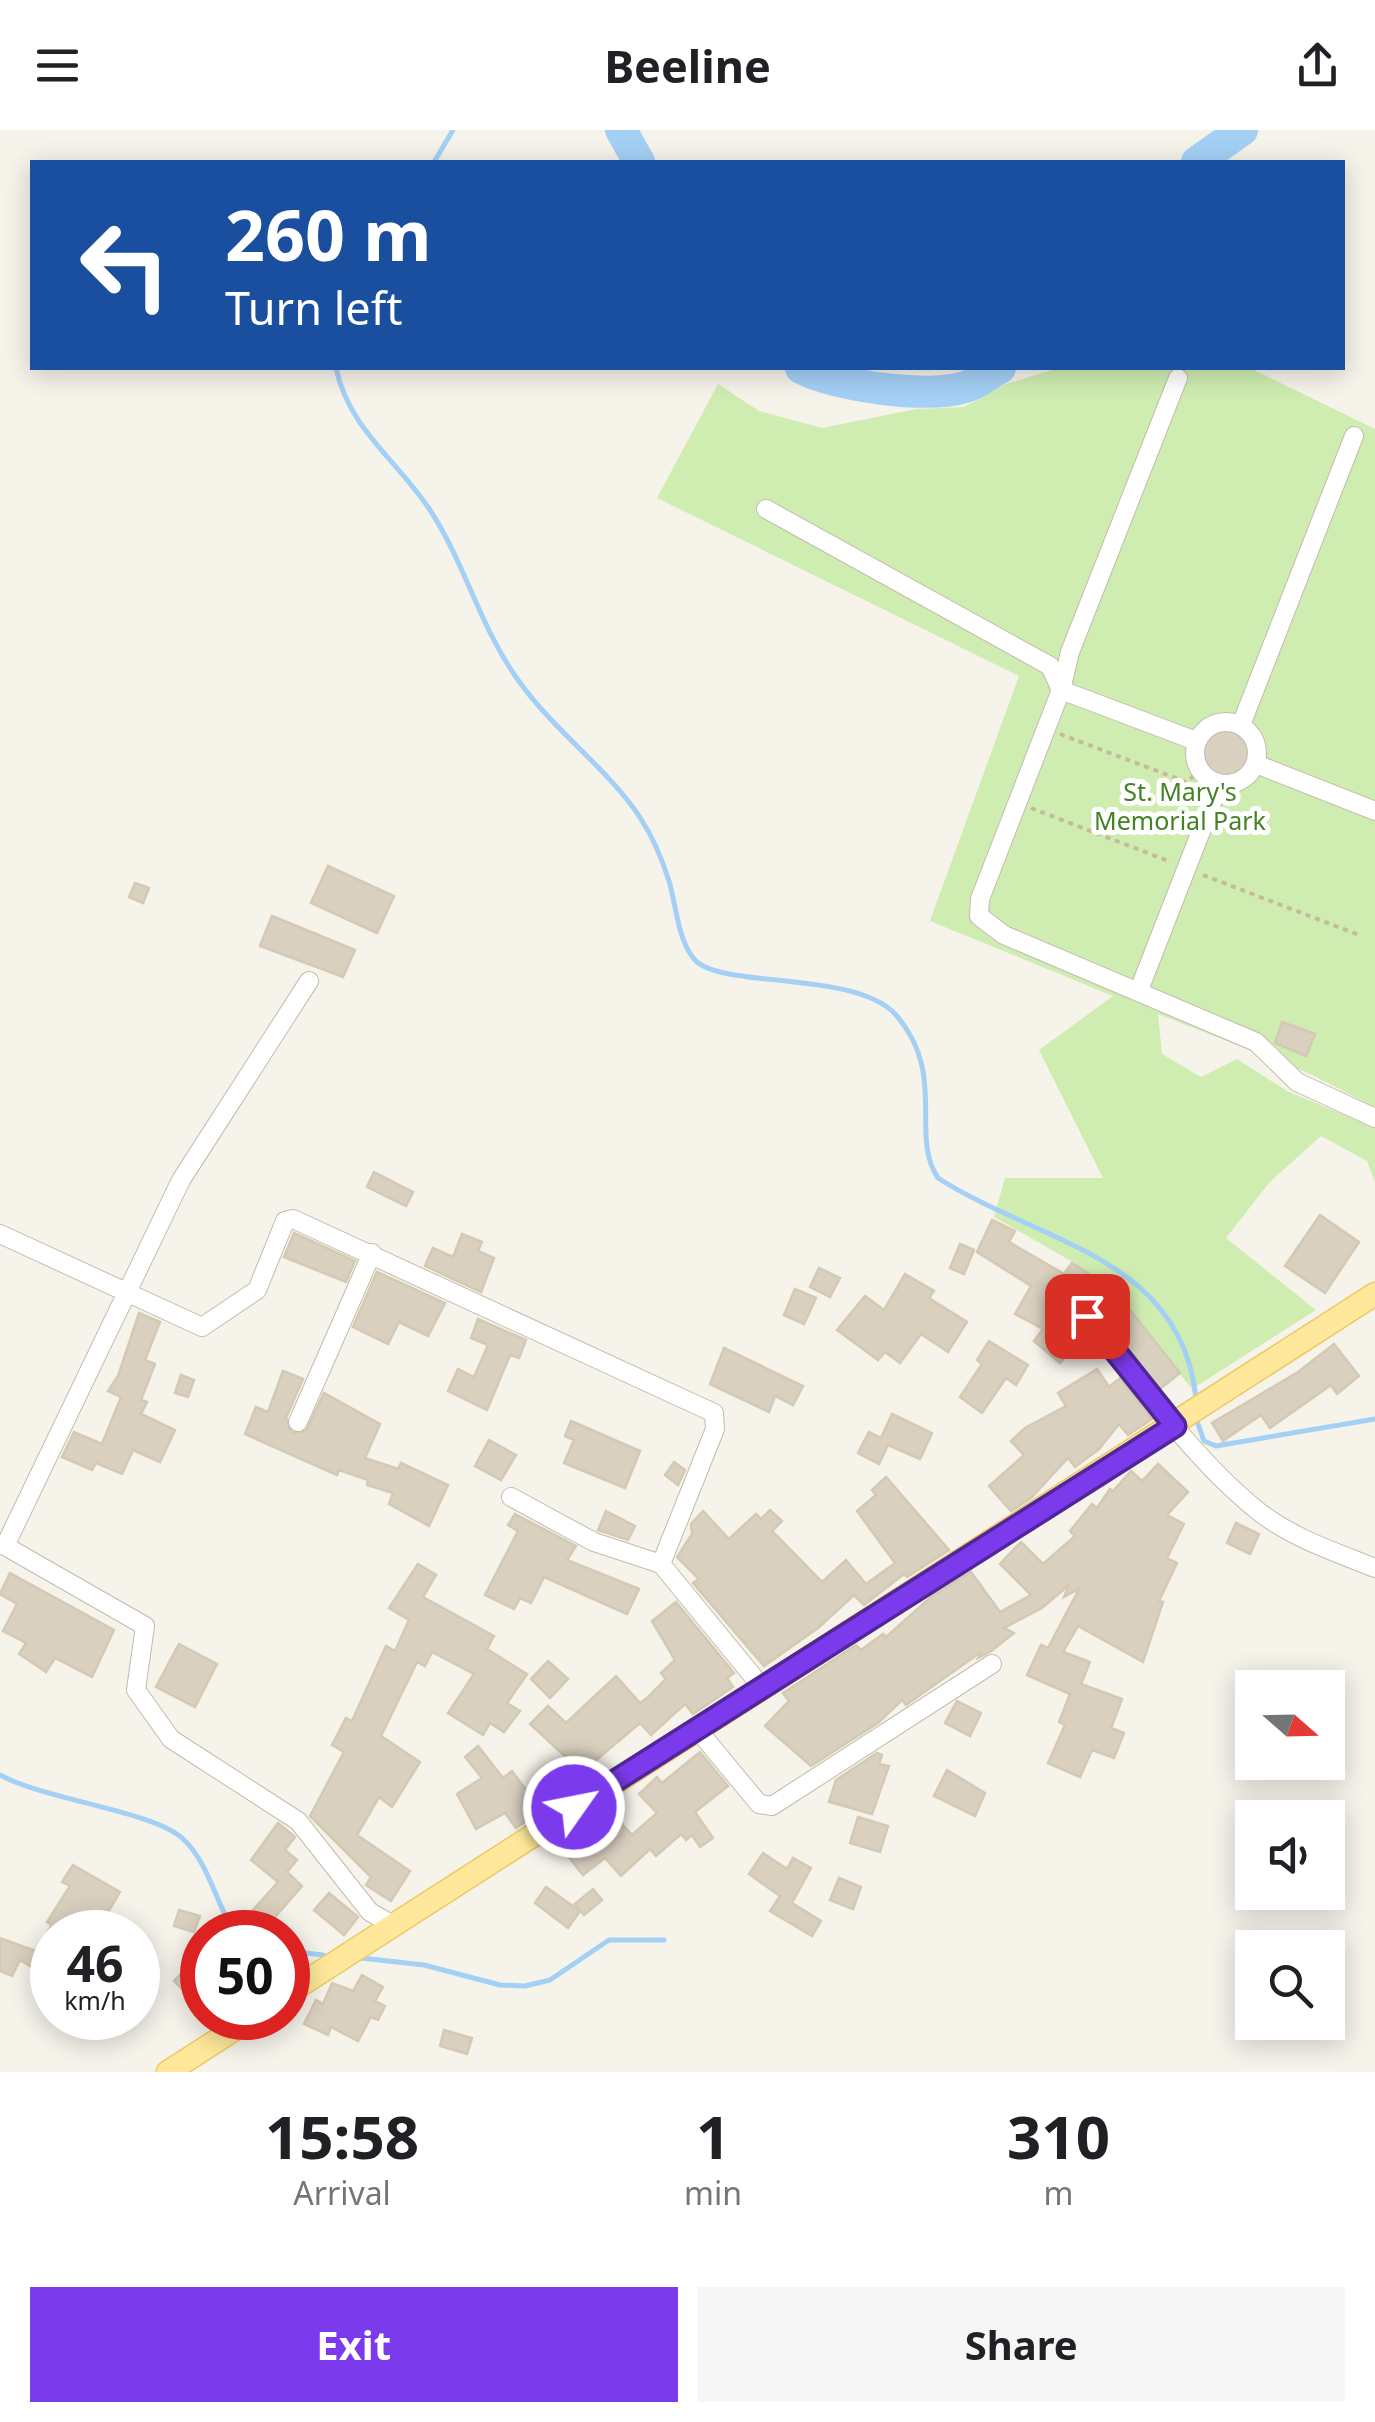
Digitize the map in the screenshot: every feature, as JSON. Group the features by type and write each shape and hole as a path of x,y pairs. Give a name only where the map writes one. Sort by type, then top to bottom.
{"main road":[{"path":"310,1979 760,1686 1175,1426 1375,1294"},
{"path":"168,2072 218,2040"}],"street":[{"path":"1178,378 1070,652 1061,690 980,899 979,916 1004,935 1256,1042 1298,1082 1375,1118"},
{"path":"1241,725 1354,436"},
{"path":"766,509 1050,666 1061,690 1196,740"},
{"path":"1224,721 1241,725 1252,735 1256,764 1247,777 1234,784 1219,785 1199,772 1194,756 1196,740 1207,727 1224,721"},
{"path":"1256,764 1375,810"},
{"path":"1139,990 1219,785"},
{"path":"309,981 181,1180 124,1291 5,1546 146,1626 136,1690 171,1739 298,1822 370,1912 391,1924"},
{"path":"0,1234 202,1326 257,1290 288,1219 372,1253 714,1413 715,1430 661,1564"},
{"path":"298,1422 372,1253"},
{"path":"1087,1316 1175,1426 1260,1513 1314,1544 1375,1568"},
{"path":"511,1497 594,1542 661,1564 760,1686"},
{"path":"696,1729 759,1804 772,1806 992,1664"}],"path":[{"path":"1047,728 1186,782 1199,772"}],"green space":[{"name":"St. Mary's Memorial Park","path":"1052,370 1254,370 1375,429 1375,1107 1308,1073 1158,1014 1162,1054 1201,1077 1237,1059 1287,1091 1375,1128 1375,1182 1367,1161 1321,1136 1269,1183 1226,1238 1316,1310 1192,1389 1121,1301 1076,1264 994,1217 1005,1178 1103,1178 1039,1050 1113,996 930,921 1019,676 657,498 718,384 759,411 822,428 916,409 964,407 1006,384"}],"building":[{"path":"1226,731 1241,738 1248,753 1241,768 1226,775 1211,768 1204,753 1211,738"},
{"path":"328,866 394,896 377,933 311,903"},
{"path":"135,883 149,888 143,903 129,897"},
{"path":"272,916 355,950 343,977 260,946"},
{"path":"1282,1022 1315,1034 1306,1056 1275,1043"},
{"path":"374,1172 413,1192 406,1206 367,1187"},
{"path":"1320,1215 1359,1242 1325,1293 1285,1266"},
{"path":"992,1220 1015,1231 1009,1242 1064,1274 1072,1263 1114,1290 1180,1373 1160,1389 1082,1291 1062,1324 1080,1339 1060,1363 1034,1341 1043,1329 1015,1314 1031,1286 977,1252"},
{"path":"294,1233 355,1261 346,1282 284,1257"},
{"path":"462,1234 482,1242 478,1251 494,1258 481,1292 425,1266 433,1248 453,1257"},
{"path":"960,1244 974,1250 964,1274 950,1268"},
{"path":"819,1268 840,1278 830,1297 810,1287"},
{"path":"377,1272 445,1303 428,1336 399,1322 388,1344 353,1327"},
{"path":"905,1274 934,1291 929,1298 967,1322 948,1352 921,1334 900,1363 885,1352 878,1360 837,1330 865,1296 884,1310"},
{"path":"795,1289 816,1298 804,1324 784,1315"},
{"path":"139,1313 160,1322 145,1360 155,1364 141,1400 147,1402 141,1414 175,1430 160,1462 133,1450 122,1474 96,1463 92,1470 62,1457 74,1432 102,1444 121,1397 108,1391 118,1376"},
{"path":"478,1319 526,1340 519,1358 510,1355 487,1410 448,1391 458,1369 474,1377 488,1345 471,1338"},
{"path":"989,1341 1028,1365 1016,1385 1006,1378 982,1413 960,1397 982,1364 977,1360"},
{"path":"1334,1344 1359,1376 1337,1394 1331,1385 1270,1428 1261,1415 1223,1441 1212,1423 1298,1372"},
{"path":"724,1348 803,1386 793,1405 775,1396 769,1412 710,1384"},
{"path":"1097,1369 1109,1387 1120,1378 1152,1419 1128,1435 1119,1424 1099,1449 1075,1467 1068,1458 1031,1498 1011,1511 989,1486 1024,1455 1011,1441 1025,1428 1066,1406 1058,1393"},
{"path":"283,1371 303,1379 286,1418 292,1433 306,1431 324,1393 380,1424 365,1458 398,1469 401,1463 448,1485 429,1526 389,1504 393,1493 367,1485 368,1480 339,1470 337,1475 245,1434 256,1407 268,1412"},
{"path":"181,1375 194,1380 188,1397 175,1393"},
{"path":"892,1414 932,1433 920,1459 888,1445 879,1464 858,1453 869,1432 881,1438"},
{"path":"571,1421 640,1451 625,1488 564,1463 574,1440 565,1436"},
{"path":"489,1440 516,1455 501,1480 475,1466"},
{"path":"674,1462 685,1470 678,1485 665,1475"},
{"path":"1158,1464 1188,1492 1167,1515 1184,1524 1167,1558 1177,1563 1159,1601 1163,1602 1143,1662 1078,1626 1063,1652 1090,1662 1081,1684 1122,1699 1111,1728 1124,1733 1114,1758 1092,1750 1080,1777 1048,1763 1065,1725 1059,1722 1070,1694 1027,1675 1041,1645 1048,1648 1079,1589 1064,1597 1069,1585 1042,1608 1004,1628 1014,1633 990,1652 978,1658 981,1652 906,1705 902,1700 878,1723 811,1766 765,1726 789,1701 783,1693 856,1645 861,1650 883,1634 886,1637 932,1596 971,1572 1000,1612 1031,1595 1000,1564 1021,1542 1043,1564 1075,1536 1070,1531 1092,1504 1097,1508 1110,1489 1113,1491 1131,1471 1142,1481"},
{"path":"886,1477 949,1550 907,1577 904,1574 864,1605 854,1595 818,1628 764,1666 693,1583 699,1579 677,1557 692,1534 691,1524 703,1511 729,1539 756,1514 761,1519 770,1510 782,1521 772,1531 822,1582 846,1560 866,1584 895,1563 857,1511 876,1495 872,1490"},
{"path":"606,1511 635,1526 628,1540 598,1530"},
{"path":"515,1514 576,1546 567,1560 639,1589 627,1614 544,1577 531,1603 520,1598 514,1609 485,1595 518,1531 508,1525"},
{"path":"1236,1523 1259,1534 1250,1554 1227,1543"},
{"path":"418,1564 436,1575 423,1597 494,1636 487,1649 527,1674 507,1703 520,1711 504,1732 490,1723 483,1735 448,1713 474,1674 432,1652 425,1666 417,1662 381,1736 420,1762 392,1807 379,1797 357,1835 410,1871 391,1901 366,1885 371,1877 310,1816 344,1752 332,1745 346,1718 352,1721 386,1646 395,1651 409,1620 389,1608"},
{"path":"10,1573 114,1630 92,1677 55,1658 46,1672 19,1654 26,1643 3,1631 17,1604 0,1594"},
{"path":"676,1602 734,1673 727,1678 733,1687 693,1714 685,1704 651,1735 640,1723 582,1772 530,1724 548,1706 566,1723 616,1676 640,1703 647,1698 666,1679 661,1673 675,1660 652,1621"},
{"path":"179,1644 217,1664 195,1707 156,1687"},
{"path":"548,1661 568,1679 550,1698 531,1679"},
{"path":"957,1701 981,1713 970,1736 945,1723"},
{"path":"478,1746 503,1778 512,1771 541,1810 516,1828 505,1813 476,1829 457,1794 482,1778 465,1757"},
{"path":"700,1752 728,1786 695,1812 713,1838 700,1847 692,1835 686,1840 681,1834 656,1856 650,1849 621,1876 605,1858 583,1875 563,1850 611,1812 632,1835 657,1813 639,1794 657,1777 662,1783"},
{"path":"877,1753 882,1755 879,1764 889,1766 872,1814 829,1802 836,1780"},
{"path":"947,1770 985,1793 975,1816 934,1796"},
{"path":"858,1817 888,1826 880,1852 850,1843"},
{"path":"278,1823 295,1837 285,1850 297,1860 287,1872 302,1886 281,1910 253,1910 278,1882 251,1860"},
{"path":"763,1853 787,1869 793,1858 811,1868 792,1903 821,1921 812,1936 770,1911 780,1896 749,1874"},
{"path":"73,1865 120,1892 109,1910 55,1910 70,1886 62,1882"},
{"path":"839,1878 861,1887 853,1909 830,1900"},
{"path":"546,1887 580,1911 568,1928 535,1903"},
{"path":"593,1889 602,1900 584,1915 575,1904"},
{"path":"329,1893 358,1917 344,1935 314,1910"},
{"path":"0,1938 30,1949 30,1966 20,1960 12,1976 0,1971"},
{"path":"362,1975 383,1987 375,2001 385,2006 378,2020 371,2017 358,2041 331,2027 328,2035 310,2027 310,2012 316,2000 323,2004 332,1983 353,1991"},
{"path":"444,2030 472,2038 467,2054 440,2046"}],"waterway":[{"path":"435,160 453,130"},
{"path":"621,130 638,160"},
{"path":"1200,160 1242,130"},
{"path":"337,370 342,390 363,427 417,492 443,531 507,664 535,701 615,785 646,827 666,873 685,943 695,960 710,969 732,974 852,992 877,1001 896,1015 912,1037 920,1060 927,1143 938,1178 1100,1259 1135,1283 1164,1313 1185,1351 1196,1399"},
{"path":"806,370 858,385 929,392 969,386 997,370"},
{"path":"1198,1424 1204,1441 1216,1446 1375,1419"},
{"path":"0,1775 44,1792 147,1820 182,1838 199,1858 223,1910"},
{"path":"361,1958 424,1965 500,1985 525,1986 550,1980 609,1940 664,1940"},
{"path":"310,1954 323,1955"}],"route":[{"path":"574,1807 1175,1426 1087,1316"}]}
